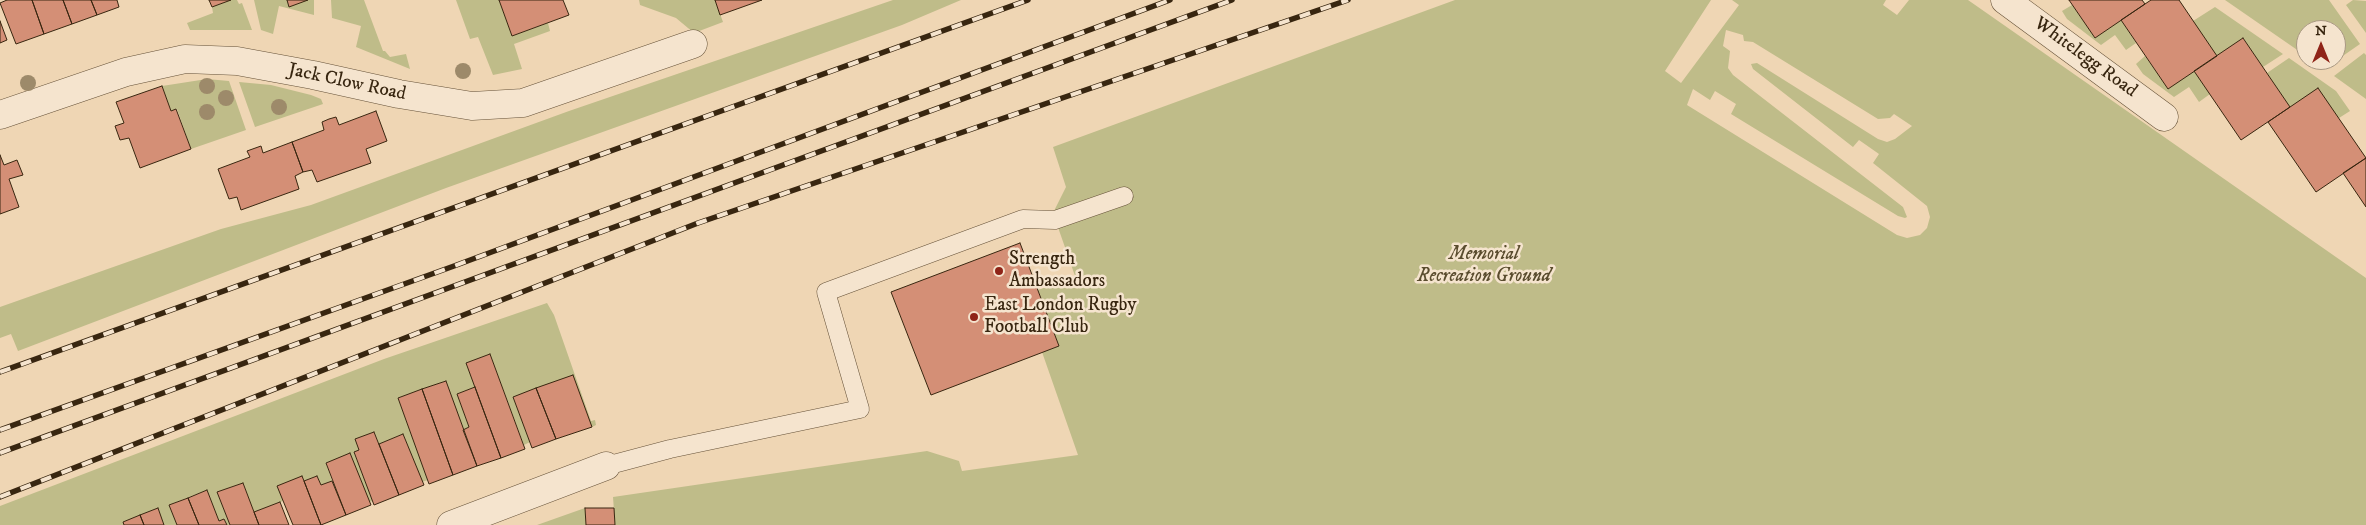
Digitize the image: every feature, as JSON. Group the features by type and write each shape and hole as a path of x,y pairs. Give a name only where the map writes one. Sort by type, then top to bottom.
{"street":[{"name":"Whitelegg Road","path":"2006,0 2164,116"},
{"name":"Jack Clow Road","path":"0,115 126,72 185,59 237,61 313,75 398,94 472,106 523,103 693,44"},
{"path":"451,525 606,466"}],"lane":[{"path":"606,466 670,449 860,409 826,292 1023,219 1055,220 1124,196"}],"green space":[{"path":"231,0 237,0 239,4 242,3 252,30 190,30 187,23 213,13 212,7"},
{"path":"254,0 287,0 289,6 314,0 314,15 279,6 273,34 261,30"},
{"path":"331,0 364,0 383,51 390,57 406,54 410,69 356,47 361,26 332,18"},
{"path":"456,0 499,0 512,36 548,23 550,31 514,44 522,69 493,75 478,37 470,39"},
{"path":"639,0 715,0 723,22 694,33 676,18 640,5"},
{"path":"893,0 961,0 902,25 446,188 18,351 11,334 0,338 0,307 221,229 311,205 569,111"},
{"name":"Memorial Recreation Ground","path":"1455,0 1711,0 1665,71 1681,83 1739,5 1732,0 1886,0 1883,5 1897,15 1909,0 1968,0 2366,278 2366,525 615,525 613,497 927,451 959,461 962,471 1078,455 1042,352 1059,346 1038,290 1075,276 1053,213 1066,187 1053,147","holes":["1726,30 1743,35 1744,41 1753,42 1878,119 1890,118 1894,114 1912,126 1895,139 1887,142 1878,139 1757,63 1751,64 1753,69 1853,147 1859,140 1879,154 1873,163 1927,206 1930,217 1927,228 1920,235 1907,238 1897,235 1687,105 1693,89 1710,100 1715,91 1736,104 1731,114 1898,216 1907,217 1903,207 1733,75 1728,68 1730,51 1723,46"]},
{"path":"2225,0 2329,0 2343,20 2296,20 2296,49"},
{"path":"2353,0 2366,1 2366,33 2346,5"},
{"path":"2072,5 2095,38 2121,20 2136,43 2126,50 2115,35 2101,45 2067,19 2062,11"},
{"path":"2215,7 2283,54 2263,67 2243,38 2217,56 2193,21"},
{"path":"2346,24 2360,44 2346,54"},
{"path":"2364,53 2366,55 2366,99 2334,76 2342,70 2346,70 2346,67"},
{"path":"2145,56 2168,89 2194,71 2210,94 2199,102 2189,87 2174,97 2143,74 2136,64"},
{"path":"2289,58 2296,63 2296,70 2306,70 2336,91 2350,111 2339,118 2290,107 2267,73"},
{"path":"207,79 229,81 246,130 191,149 177,109 171,111 162,86"},
{"path":"239,82 271,85 311,95 321,99 323,104 255,127"},
{"path":"547,303 554,315 591,421 595,420 596,425 592,427 513,397 530,442 524,445 490,354 467,363 475,387 457,394 469,427 463,430 446,381 398,398 428,480 422,482 403,434 379,444 374,432 356,439 359,450 354,453 373,501 369,502 350,454 326,463 332,481 321,485 317,476 304,481 283,501 254,512 243,483 217,492 230,525 227,525 224,519 219,521 207,490 169,505 177,525 164,525 158,508 123,522 124,525 0,525 0,506 384,359"},
{"path":"585,508 586,525 537,525"}],"building":[{"path":"7,0 32,0 44,34 16,44 0,3"},
{"path":"32,0 63,0 72,24 44,34"},
{"path":"63,0 91,0 97,15 72,24"},
{"path":"91,0 117,0 119,7 97,15"},
{"path":"209,0 231,0 212,7"},
{"path":"287,0 308,0 289,7"},
{"path":"499,0 563,0 569,15 512,36"},
{"path":"715,0 762,0 720,15"},
{"path":"2069,0 2142,0 2145,4 2095,38"},
{"path":"2151,0 2179,0 2217,56 2168,89 2121,20"},
{"path":"0,21 7,40 0,43"},
{"path":"2243,38 2290,107 2241,140 2194,71"},
{"path":"162,86 171,111 176,109 191,149 140,168 129,138 120,140 115,126 124,123 116,102"},
{"path":"2318,88 2366,158 2316,192 2268,122"},
{"path":"376,111 387,141 366,149 371,163 317,182 312,170 303,172 292,142 324,130 322,122 329,119 336,117 339,125"},
{"path":"292,142 303,172 295,176 299,189 241,210 237,197 229,199 218,169 250,157 247,151 261,146 263,153"},
{"path":"0,155 4,165 17,160 23,175 9,179 19,207 0,214"},
{"path":"2366,158 2366,207 2343,173"},
{"name":"East London Rugby Football Club","path":"1020,243 1059,346 931,395 891,292"},
{"path":"490,354 525,449 501,458 466,363"},
{"path":"573,375 592,427 556,439 536,388"},
{"path":"446,381 477,466 453,475 422,389"},
{"path":"475,387 501,458 477,466 463,430 469,427 457,394"},
{"path":"536,388 556,439 532,448 513,397"},
{"path":"422,389 453,475 429,484 398,398"},
{"path":"374,432 399,495 374,505 354,452 359,450 355,439"},
{"path":"403,434 424,485 399,495 379,444"},
{"path":"350,453 371,505 346,515 326,463"},
{"path":"302,476 321,525 293,525 277,486"},
{"path":"317,476 321,485 332,481 346,515 321,525 304,481"},
{"path":"243,483 259,525 230,525 217,492"},
{"path":"207,490 219,521 224,519 227,525 199,525 188,498"},
{"path":"188,498 199,525 177,525 169,505"},
{"path":"280,502 289,525 259,525 254,512"},
{"path":"158,508 164,525 144,525 140,515"},
{"path":"585,508 614,508 615,525 586,525"},
{"path":"140,515 144,525 124,525 123,522"}],"railway":[{"path":"0,372 1028,0"},
{"path":"0,430 454,266 1170,0"},
{"path":"0,453 1232,0"},
{"path":"0,497 698,223 1348,0"}],"place":[{"name":"Strength Ambassadors","path":"999,271"},
{"name":"East London Rugby Football Club","path":"974,317"}]}
